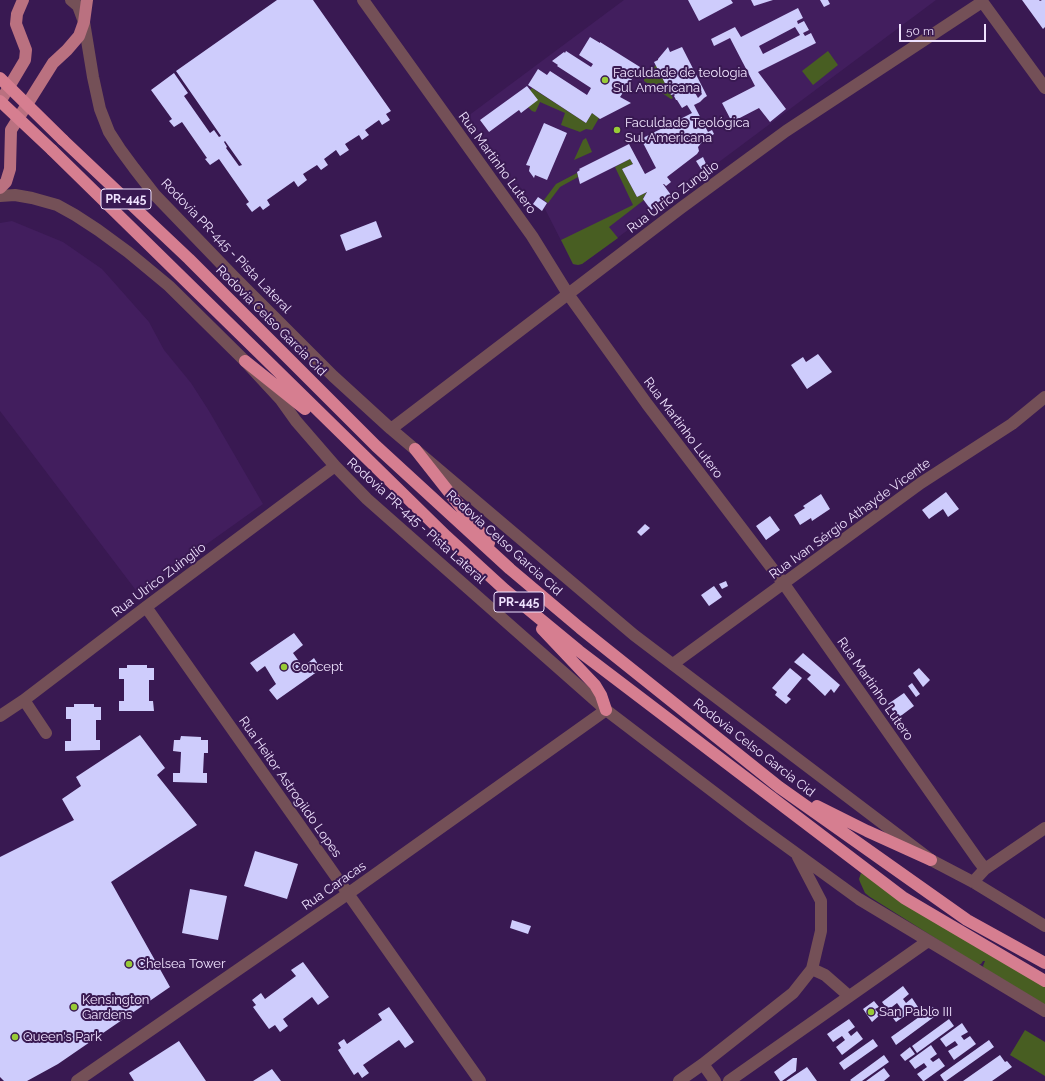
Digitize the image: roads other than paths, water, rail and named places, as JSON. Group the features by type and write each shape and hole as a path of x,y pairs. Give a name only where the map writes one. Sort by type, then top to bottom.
{"highway":[{"name":"Rodovia Celso Garcia Cid","path":"0,78 63,140 189,259 376,446 510,569 580,628 779,787 967,920 1045,963"},
{"name":"PR-445","path":"0,101 52,150 446,536 505,590 586,656 904,898 1045,981"},
{"path":"245,361 357,449"},
{"path":"415,449 510,569"},
{"path":"505,590 595,685 601,695 606,710"},
{"path":"779,787 867,831 931,860"}],"main road":[{"path":"0,101 25,60 26,50 16,24 17,14 23,0"},
{"path":"0,188 6,182 10,168 11,130 53,63 67,50 78,36 84,22 87,0"}],"street":[{"name":"Rodovia PR-445 - Pista Lateral","path":"71,0 78,6 84,22 92,77 100,110 109,132 134,168 155,194 234,277 333,376 415,449"},
{"name":"Rua Martinho Lutero","path":"363,0 532,236 568,294 647,404 784,584 985,869"},
{"name":"Rua Ulrico Zunglio","path":"391,429 681,208 786,131 982,1"},
{"path":"982,1 1045,88"},
{"name":"PR-445","path":"0,196 15,195 57,205 98,230 169,286 245,361"},
{"name":"Rodovia PR-445 - Pista Lateral","path":"245,361 281,400 296,421 335,466 367,499 606,710"},
{"name":"Rua Ivan Sérgio Athayde Vicente","path":"673,664 921,483 1012,424 1045,397"},
{"name":"Rodovia Celso Garcia Cid","path":"415,449 634,634 931,860 973,882 1045,926"},
{"name":"Rua Ulrico Zuinglio","path":"0,716 24,700 335,466"},
{"name":"Rua Heitor Astrogildo Lopes","path":"146,607 480,1081"},
{"path":"24,700 46,733"},
{"path":"606,710 797,855 859,899 1045,1011"},
{"name":"Rua Caracas","path":"77,1081 348,894 606,710"},
{"path":"973,882 985,869 1045,828"},
{"path":"679,1081 703,1064 793,993 812,969 821,931 821,901 797,855"},
{"path":"729,1081 928,941"},
{"path":"812,969 825,975 849,996"},
{"path":"703,1064 715,1081"}],"place":[{"name":"Faculdade de teologia Sul Americana","path":"605,80"},
{"name":"Faculdade Teológica Sul Americana","path":"617,130"},
{"name":"Concept","path":"284,667"},
{"name":"Chelsea Tower","path":"129,964"},
{"name":"Kensington Gardens","path":"74,1007"},
{"name":"San Pablo III","path":"871,1012"},
{"name":"Queen's Park","path":"15,1037"}]}
